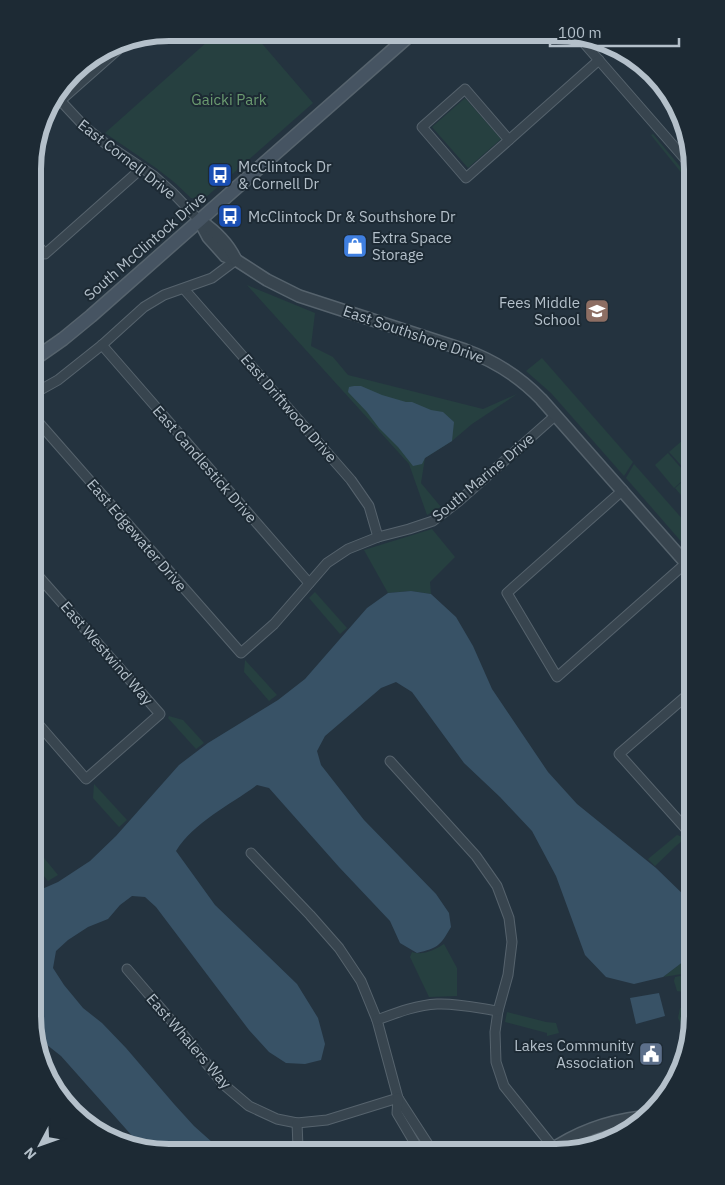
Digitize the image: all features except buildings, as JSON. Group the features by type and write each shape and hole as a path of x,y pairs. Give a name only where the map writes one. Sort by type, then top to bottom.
{"main road":[{"name":"South McClintock Drive","path":"41,354 79,326 403,41"}],"street":[{"path":"586,45 683,157"},
{"path":"71,87 110,56"},
{"path":"509,140 465,89 422,127 466,178 509,140 599,60"},
{"name":"East Cornell Drive","path":"61,101 85,127 172,192 199,220"},
{"path":"41,249 45,254 142,168"},
{"name":"East Southshore Drive","path":"199,220 208,237 225,256 236,260 267,280 299,296 483,356 525,382 684,560"},
{"path":"41,390 58,380 102,345 144,307 164,295 212,278 236,260"},
{"name":"East Driftwood Drive","path":"184,289 351,480 369,506 378,537"},
{"name":"East Candlestick Drive","path":"102,345 309,583"},
{"name":"South Marine Drive","path":"241,654 274,624 327,563 348,549 378,537 409,529 433,520 459,500 556,415"},
{"name":"East Edgewater Drive","path":"41,425 241,654"},
{"path":"623,490 507,593 557,677 684,571"},
{"name":"East Westwind Way","path":"41,579 160,714 86,779 41,727"},
{"path":"683,698 619,754 683,826"},
{"path":"390,761 476,856 497,886 509,918 512,942 508,975 498,1011 495,1032 496,1062 504,1086 548,1144"},
{"path":"251,854 339,948 361,981 377,1020 398,1098 429,1144"},
{"name":"East Whalers Way","path":"128,969 182,1032 223,1084 249,1106 276,1119 297,1123 327,1120 398,1098"},
{"path":"377,1020 406,1010 437,1004 470,1006 498,1011"},
{"path":"398,1098 397,1113 415,1144"},
{"path":"569,1142 602,1125 630,1119"},
{"path":"297,1123 298,1144"}],"green space":[{"name":"Gaicki Park","path":"208,41 260,41 313,103 201,200 191,198 156,168 105,133"},
{"path":"465,98 501,139 468,168 432,127"},
{"path":"653,134 684,171 684,176 651,135"},
{"path":"247,285 315,313 311,346 333,357 348,375 483,409 517,394 425,458 421,483 441,507 427,515 409,464"},
{"path":"542,358 633,462 624,476 551,393 526,371"},
{"path":"683,440 684,468 669,452"},
{"path":"668,453 684,471 684,480 674,488 655,465"},
{"path":"634,464 684,520 684,544 626,478"},
{"path":"684,481 684,498 675,488"},
{"path":"432,529 455,557 430,582 431,594 411,591 388,593 364,550"},
{"path":"315,592 347,628 340,634 309,598"},
{"path":"245,660 277,695 269,701 244,672"},
{"path":"169,716 183,720 204,743 196,749 168,718"},
{"path":"94,784 127,820 119,827 93,798"},
{"path":"677,835 683,837 683,840 655,866 648,859"},
{"path":"41,854 58,875 48,881 41,873"},
{"path":"444,944 457,968 457,996 429,997 410,957 412,952 424,953"},
{"path":"683,962 683,974 663,977"},
{"path":"675,977 683,977 683,992 677,991 674,981"},
{"path":"683,1007 683,1023 681,1024 678,1018 680,1008"},
{"path":"507,1012 556,1023 559,1033 547,1036 547,1033 505,1022"}],"water":[{"path":"361,386 382,395 443,412 454,422 452,441 425,458 422,464 413,466 348,392 349,387"},
{"path":"411,591 431,594 456,617 473,646 492,689 548,772 577,804 656,868 683,894 683,962 663,977 634,984 606,977 585,955 556,876 532,831 464,763 412,692 396,682 381,688 325,736 317,751 321,765 364,820 436,894 449,913 451,927 438,945 417,953 400,943 390,921 269,788 257,785 224,807 192,831 176,851 215,905 297,984 318,1018 325,1044 321,1060 305,1064 286,1063 269,1052 249,1030 156,907 145,897 132,896 120,905 108,919 88,927 68,940 56,951 53,968 83,1008 102,1023 194,1126 214,1144 153,1143 134,1138 61,1056 45,1043 41,1015 41,889 58,882 90,861 116,836 179,765 208,743 278,700 305,679 367,608 388,593"},
{"path":"659,993 665,1016 636,1024 630,998"}],"place":[{"name":"McClintock Dr & Cornell Dr","path":"220,175"},
{"name":"McClintock Dr & Southshore Dr","path":"230,216"},
{"name":"Extra Space Storage","path":"355,246"},
{"name":"Fees Middle School","path":"597,311"},
{"name":"Lakes Community Association","path":"651,1054"}]}
